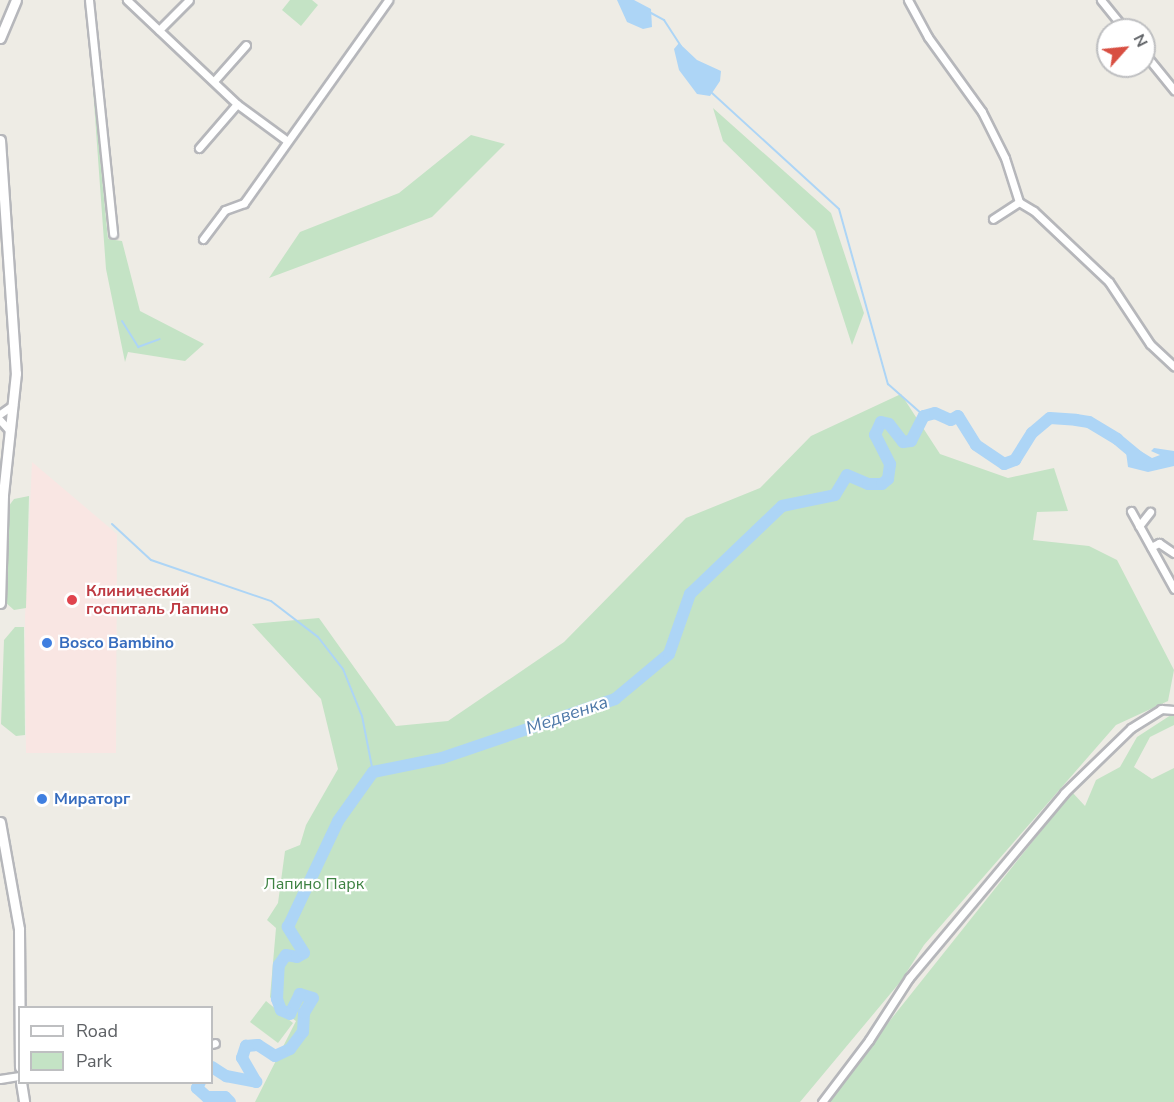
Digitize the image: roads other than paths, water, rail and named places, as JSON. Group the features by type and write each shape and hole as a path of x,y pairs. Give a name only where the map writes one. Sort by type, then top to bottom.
{"main road":[{"path":"0,12 14,3"},
{"path":"0,38 14,3"},
{"path":"0,140 4,257 15,403 3,495 0,603"},
{"path":"0,822 20,930 20,1006"},
{"path":"21,1084 24,1102"}],"street":[{"path":"89,0 113,234"},
{"path":"127,0 237,104 285,140"},
{"path":"159,30 189,0"},
{"path":"203,239 225,210 244,203 285,140 388,0"},
{"path":"908,0 928,37 982,112 1005,158 1018,202 1034,211 1109,282 1150,344 1174,366"},
{"path":"1101,0 1115,18"},
{"path":"214,81 246,45"},
{"path":"1156,68 1174,90"},
{"path":"199,148 237,104"},
{"path":"993,219 1018,202"},
{"path":"0,414 15,403"},
{"path":"0,420 10,432"},
{"path":"1131,511 1174,589"},
{"path":"1139,526 1150,512"},
{"path":"1151,547 1160,543 1174,553"},
{"path":"822,1102 869,1040 909,978 1064,792 1131,728 1161,710 1174,710"},
{"path":"0,1079 18,1076"}],"water":[{"path":"617,0 634,0 651,9 652,27 643,29 627,22"},
{"path":"679,43 697,60 721,71 720,81 710,96 697,94 679,70 674,49"},
{"path":"1134,447 1152,458 1160,455 1151,451 1154,448 1174,451 1174,466 1148,472 1128,467 1126,452"}],"waterway":[{"path":"651,13 664,20 681,46"},
{"path":"712,93 839,209 888,384 924,416"},
{"path":"122,321 138,347 160,339"},
{"name":"Медвенка","path":"213,1068 226,1076 256,1082 242,1058 246,1046 258,1045 275,1056 290,1049 303,1032 304,1013 313,998 300,994 290,1014 281,1010 277,999 279,965 286,955 297,957 304,953 288,927 338,821 373,772 442,758 615,699 669,654 690,594 782,506 835,495 847,475 868,484 882,484 888,479 890,464 875,435 881,422 889,424 903,442 911,441 924,416 935,413 951,420 958,416 976,445 1004,464 1015,460 1032,433 1050,418 1076,420 1089,422 1117,439 1141,459"},
{"path":"112,524 151,560 271,601 318,637 343,669 362,716 373,772"},
{"name":"Медвенка","path":"199,1084 197,1088 207,1097 225,1097 230,1102"}],"place":[{"name":"Клинический госпиталь Лапино","path":"72,600"},
{"name":"Bosco Bambino","path":"47,643"},
{"name":"Мираторг","path":"42,799"}],"park label":[{"name":"Лапино Парк","path":"314,884"}]}
